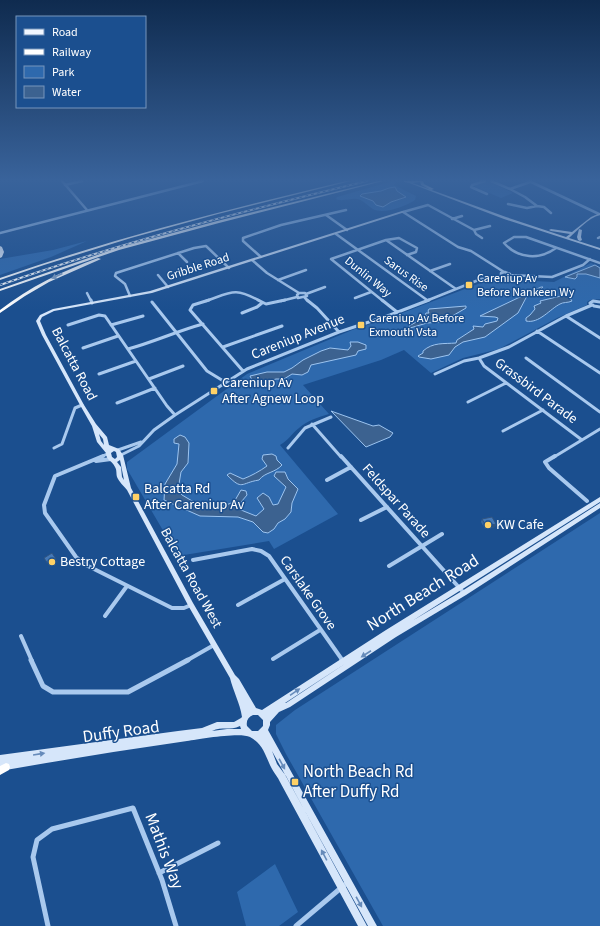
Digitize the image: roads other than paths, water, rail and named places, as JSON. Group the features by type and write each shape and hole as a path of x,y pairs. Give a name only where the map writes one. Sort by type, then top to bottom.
{"highway":[{"path":"0,279 108,243 176,224"},
{"path":"0,290 96,256 213,224"},
{"path":"0,312 19,297 52,278 159,238"}],"main road":[{"name":"Gribble Road","path":"43,314 64,307 130,296 168,287 365,224"},
{"path":"531,224 600,248"},
{"path":"534,224 600,248"},
{"path":"570,238 583,224"},
{"path":"570,238 588,224"},
{"path":"548,229 573,233"},
{"path":"580,230 580,240"},
{"path":"0,247 2,252 0,257"},
{"name":"Balcatta Road","path":"43,314 38,321 44,335 82,405 94,425 105,438 107,446 118,453"},
{"name":"Balcatta Road","path":"94,425 99,442 109,453 108,457 111,459"},
{"path":"109,453 118,453 117,459 111,459"},
{"name":"Balcatta Road West","path":"118,453 129,489 191,605 254,711"},
{"name":"Balcatta Road West","path":"111,459 116,464 120,478 129,489"},
{"name":"North Beach Road","path":"262,714 394,635 600,499"},
{"name":"North Beach Road","path":"462,591 600,505"},
{"name":"North Beach Road","path":"266,721 277,710 288,705 345,664"},
{"name":"Balcatta Road West","path":"233,677 234,684 245,710 244,718"},
{"path":"250,734 259,734 264,730 266,721 262,714 254,711 244,718 243,726 250,734 261,740 268,748 275,766 345,885 373,926"},
{"name":"Duffy Road","path":"0,759 202,731 217,725 234,725 244,718"},
{"path":"264,730 345,885 363,926"},
{"name":"Duffy Road","path":"2,768 132,745 227,732 239,731 250,734"}],"street":[{"path":"0,233 33,224"},
{"path":"261,257 243,241 243,238 285,224"},
{"path":"339,224 347,230"},
{"path":"422,224 458,247 471,251 510,275 552,277 583,265 590,259"},
{"path":"462,224 474,230 476,234 482,238"},
{"path":"474,230 490,226"},
{"name":"Sarus Rise","path":"336,234 427,300"},
{"path":"556,248 541,256 530,258 524,256 504,243 519,236 530,239 600,263"},
{"path":"357,249 394,237 401,238 417,248 416,252 407,255"},
{"path":"386,240 456,289"},
{"path":"130,296 126,285 115,276 116,273 178,253 206,246 228,268"},
{"name":"Dunlin Way","path":"357,249 331,259 397,312"},
{"path":"178,253 187,262"},
{"path":"252,260 267,273 299,293 306,294 325,287"},
{"path":"430,271 450,264"},
{"path":"278,280 306,270"},
{"path":"501,276 501,273 504,272"},
{"path":"158,275 168,287"},
{"name":"Careniup Avenue","path":"118,453 139,446 154,430 175,414 243,371 339,332 397,312 484,278 501,276 507,278 510,275"},
{"path":"243,371 190,310 193,305 235,291 240,291 262,303 270,304 297,297 305,298 317,308 339,332"},
{"path":"355,298 371,292"},
{"path":"87,293 90,296 92,303"},
{"path":"297,297 299,293"},
{"path":"305,298 307,296 306,294"},
{"path":"592,305 590,303 591,301 600,302"},
{"path":"152,302 208,371 225,382"},
{"path":"242,313 257,307 262,303"},
{"path":"435,374 464,361 479,358 509,347 566,316 592,305 599,308"},
{"path":"68,325 103,315 156,388 167,406 175,414"},
{"path":"111,325 143,316"},
{"path":"566,316 600,338"},
{"path":"128,349 154,342 177,332 203,324"},
{"path":"223,347 282,326"},
{"path":"537,331 600,373"},
{"path":"83,348 118,336"},
{"name":"Grassbird Parade","path":"479,358 484,366 582,440"},
{"path":"526,358 600,412"},
{"path":"99,374 136,360"},
{"path":"149,379 183,366"},
{"path":"468,402 506,383"},
{"path":"117,403 156,388"},
{"path":"54,448 62,444 75,408 82,405"},
{"path":"503,431 543,410"},
{"path":"288,448 305,428 331,417"},
{"name":"Feldspar Parade","path":"312,424 462,591"},
{"path":"587,501 549,468 545,462 600,430"},
{"path":"109,453 91,462 55,476 44,505 45,513 80,562 172,608 184,608 191,605"},
{"path":"91,462 111,459"},
{"path":"327,480 352,467"},
{"path":"361,520 387,507"},
{"path":"389,566 442,534"},
{"name":"Carslake Grove","path":"193,560 252,550 262,551 269,556 345,664"},
{"path":"238,605 285,579"},
{"path":"105,616 127,586"},
{"path":"273,659 320,630"},
{"path":"21,636 43,686 53,692 128,692 136,689 214,645"},
{"name":"Mathis Way","path":"48,926 33,857 37,840 52,829 133,808 159,873 176,926"},
{"path":"159,873 218,843"},
{"path":"296,926 345,885"}],"water":[{"path":"595,265 600,268 600,278 586,274 577,274 575,279 565,277"},
{"path":"543,287 536,294 527,296 518,313 485,337 463,342 455,347 449,355 431,359 418,356 431,346 456,343 457,340 474,329 473,326 483,327 485,324 497,321 498,318 495,317 480,316"},
{"path":"565,295 572,301 556,306 540,318 526,321 526,318 535,309 534,306 541,303 540,301"},
{"path":"466,306 466,308 442,322 427,323 410,328 409,326 419,319 426,317 427,316 425,315 426,313 429,313 429,309"},
{"path":"350,342 358,342 366,345 366,349 358,351 356,355 311,365 308,372 302,375 292,374 284,379 276,379 262,383 253,382 250,376 267,372 284,372 321,351 330,348 348,350 351,346"},
{"path":"331,411 373,426 379,425 393,433 390,437 366,447"},
{"path":"180,435 185,437 189,443 188,463 181,472 178,490 182,495 199,505 215,509 234,502 241,490 246,491 247,495 236,508 256,516 264,509 257,498 263,493 269,497 273,505 278,504 286,487 274,476 276,472 285,472 288,479 298,489 292,503 291,512 268,533 263,532 253,522 238,517 200,516 164,500 165,484 177,464 179,444 174,443 174,439"},
{"path":"272,454 276,456 277,460 282,465 276,470 264,475 259,480 242,485 236,483 227,475 230,473 243,479 258,472 267,466 262,459 263,455"}],"railway":[{"path":"0,285 91,255 197,224"}],"place":[{"name":"Careniup Av Before Nankeen Wy","path":"469,285"},
{"name":"Careniup Av Before Exmouth Vsta","path":"361,325"},
{"name":"Careniup Av After Agnew Loop","path":"214,391"},
{"name":"Balcatta Rd After Careniup Av","path":"136,497"},
{"name":"KW Cafe","path":"488,525"},
{"name":"Bestry Cottage","path":"52,562"},
{"name":"North Beach Rd After Duffy Rd","path":"295,782"}]}
